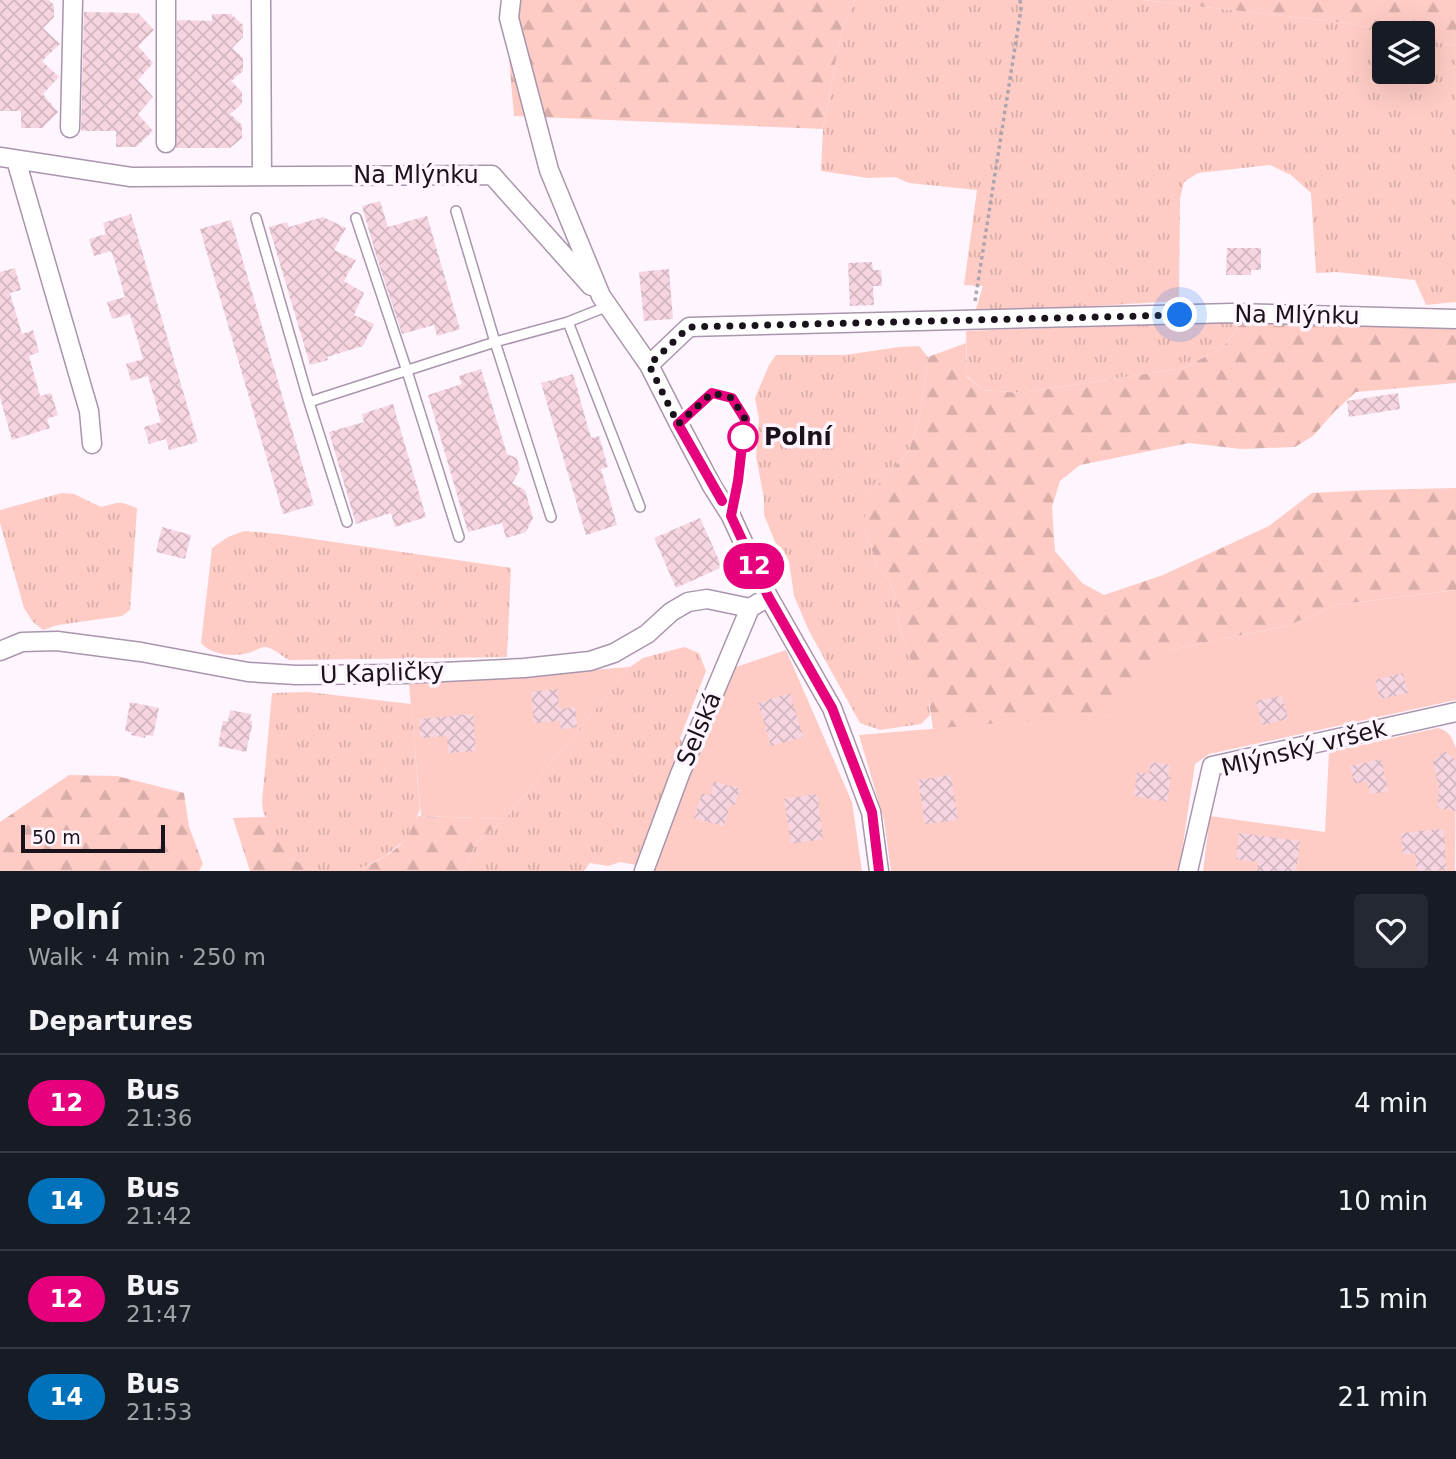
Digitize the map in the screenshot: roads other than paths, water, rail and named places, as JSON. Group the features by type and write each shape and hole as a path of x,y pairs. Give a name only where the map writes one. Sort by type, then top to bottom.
{"street":[{"path":"70,128 74,0"},
{"path":"166,0 166,143"},
{"path":"261,0 262,176"},
{"path":"511,0 509,18 549,170 604,301 649,365 678,424 731,516 768,596 832,708 872,812 879,871"},
{"name":"Na Mlýnku","path":"92,444 89,411 8,158 131,177 492,175 604,301"},
{"name":"Na Mlýnku","path":"649,365 689,327 1232,313 1456,319"},
{"path":"750,608 768,596"},
{"name":"U Kapličky","path":"0,651 22,642 57,640 248,672 296,675 403,674 524,668 590,661 614,653 647,634 671,612 688,602 707,599 750,608"},
{"name":"Selská","path":"644,871 680,774 750,608"},
{"name":"Mlýnský vršek","path":"1188,871 1212,766 1456,712"}],"lane":[{"name":"Na Mlýnku","path":"456,211 551,517"},
{"path":"256,218 347,522"},
{"name":"Na Mlýnku","path":"356,218 459,537"},
{"path":"309,401 495,342 568,322 604,301"},
{"path":"568,322 640,506"},
{"path":"678,424 712,393 732,398 745,419 731,516"}],"place":[{"name":"Polní","path":"743,437"}]}
